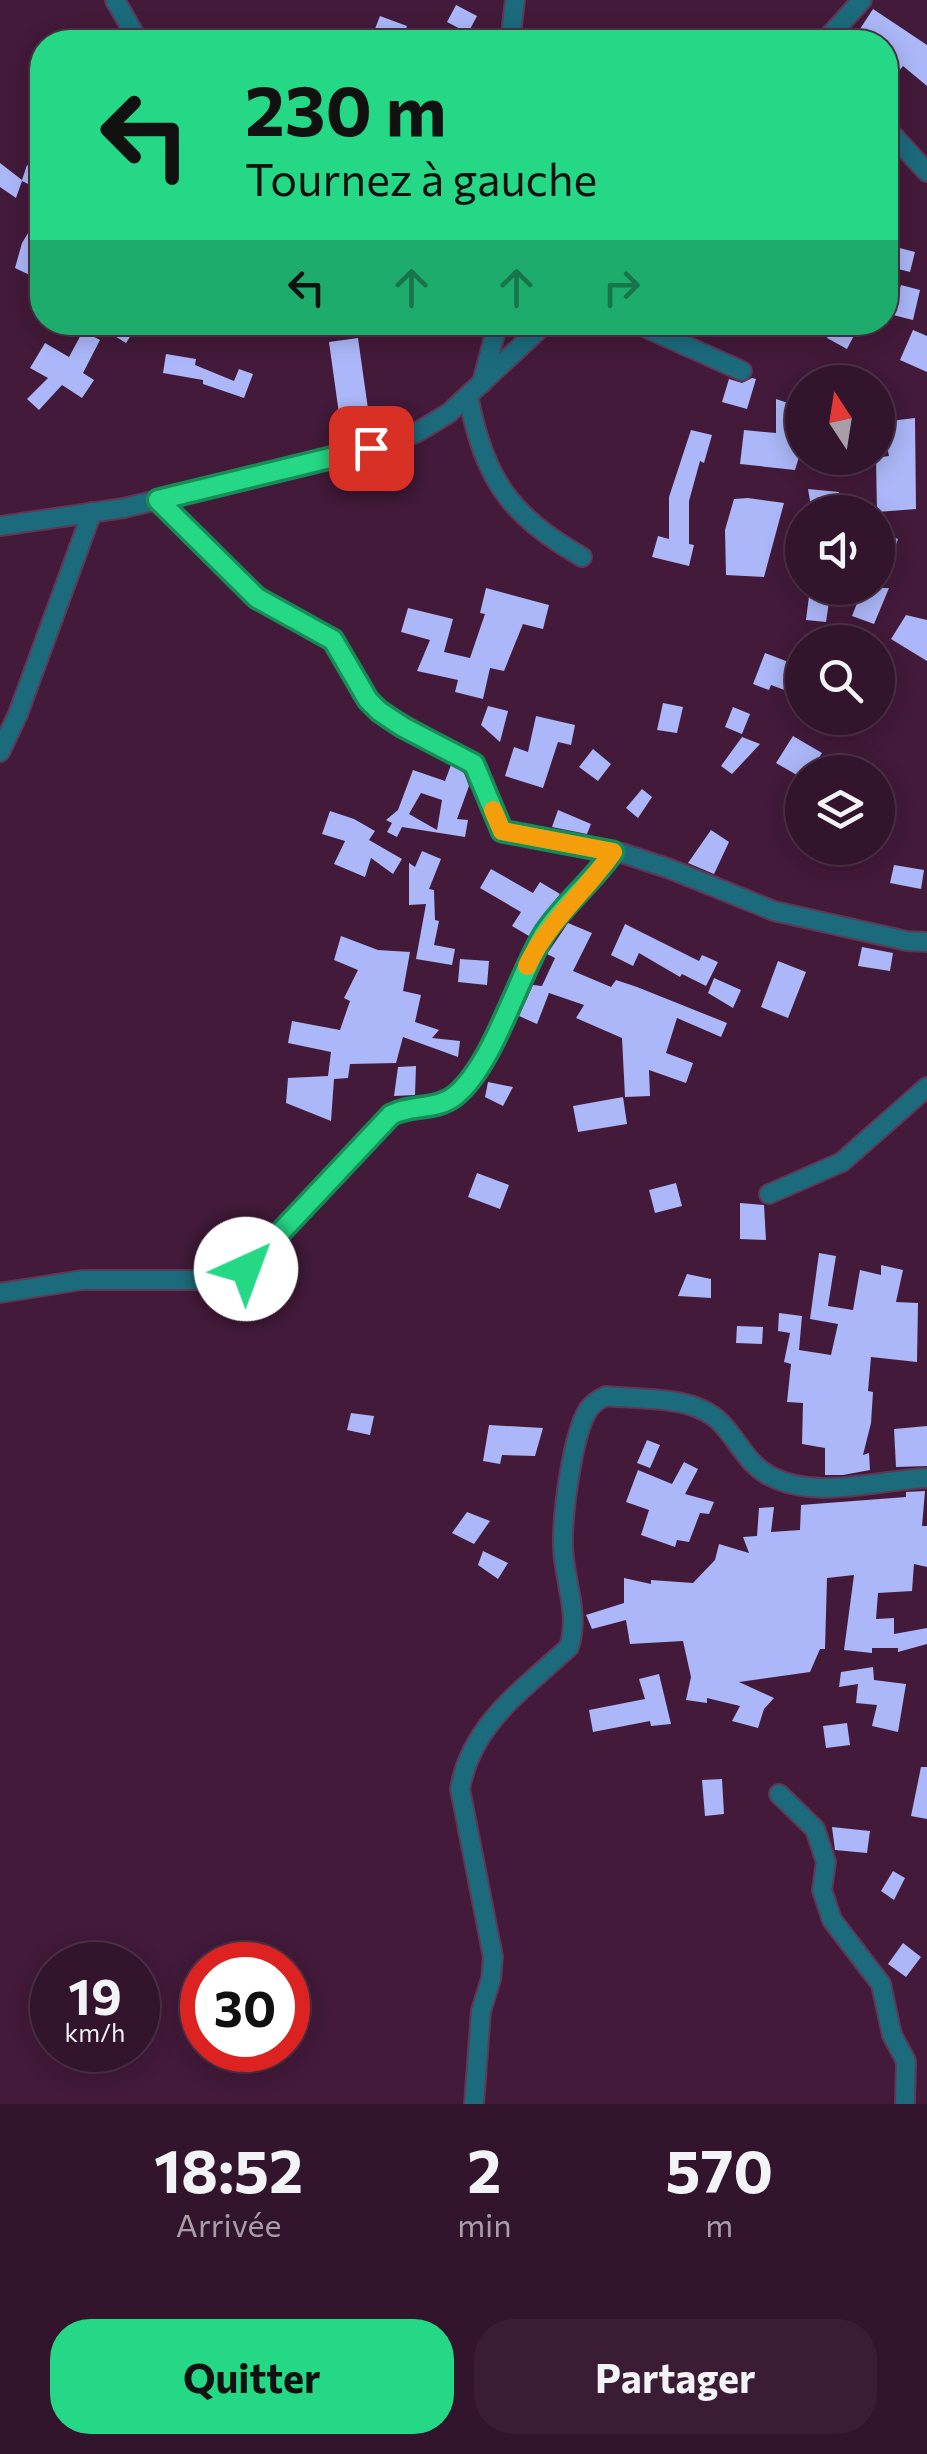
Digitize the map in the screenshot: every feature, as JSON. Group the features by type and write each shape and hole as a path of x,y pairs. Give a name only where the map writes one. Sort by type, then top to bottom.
{"street":[{"path":"114,0 132,30"},
{"path":"511,30 515,0"},
{"path":"835,30 862,0"},
{"path":"898,141 927,172"},
{"path":"493,335 474,390 478,446 508,498 535,527 582,557"},
{"path":"0,526 158,500 371,448 416,433 449,413 533,335"},
{"path":"661,335 742,372"},
{"path":"158,500 257,598 333,640 368,700 379,711 474,764 502,831 613,852 670,869 774,911 927,942"},
{"path":"0,752 18,714 92,512"},
{"path":"0,1293 82,1280 208,1280 246,1269 391,1115 444,1102 456,1094 476,1071 547,929 593,881 613,852"},
{"path":"769,1194 842,1162 927,1086"},
{"path":"474,2104 481,2011 491,1980 493,1956 460,1788 464,1764 484,1726 570,1647 575,1630 562,1548 568,1481 587,1412 606,1396 702,1406 722,1423 752,1463 770,1476 796,1484 830,1488 927,1478"},
{"path":"780,1794 814,1829 823,1846 826,1862 822,1890 832,1920 882,1984 892,2036 906,2061 905,2104"}],"building":[{"path":"456,5 477,16 470,30 447,22"},
{"path":"873,9 927,45 927,86 903,66 898,72 898,30 860,29"},
{"path":"380,16 407,26 406,30 375,30"},
{"path":"0,163 22,180 27,165 30,167 30,185 22,181 16,198 0,187"},
{"path":"30,230 30,275 15,268"},
{"path":"898,248 915,252 910,272 898,269"},
{"path":"901,285 920,290 913,320 898,316"},
{"path":"913,330 927,336 927,372 900,360"},
{"path":"81,335 100,340 83,373 94,380 82,398 62,385 39,410 27,399 48,378 30,368 45,343 69,357"},
{"path":"113,335 131,335 126,343"},
{"path":"828,335 854,335 847,349 827,338"},
{"path":"358,338 369,416 340,421 329,342"},
{"path":"166,354 196,359 195,365 234,381 239,369 253,374 244,398 203,384 203,380 163,373"},
{"path":"729,379 742,383 756,379 747,409 722,402"},
{"path":"776,399 785,402 785,469 740,464 744,430 776,433"},
{"path":"915,418 916,509 895,511 895,495 877,495 876,475 895,475 895,420"},
{"path":"691,430 712,435 689,501 689,544 694,545 689,566 652,557 658,536 669,539 669,497"},
{"path":"808,489 839,492 839,495 809,495"},
{"path":"734,499 784,503 764,577 726,575 725,530"},
{"path":"486,588 549,605 543,629 523,624 504,671 490,668 483,699 455,692 458,680 417,671 430,640 401,632 408,608 453,619 444,652 470,658 485,614 480,613"},
{"path":"808,605 828,605 826,622 806,620"},
{"path":"856,605 882,605 874,624 852,616"},
{"path":"906,615 927,620 927,661 895,641 895,633"},
{"path":"765,653 785,661 785,690 753,684"},
{"path":"663,703 683,707 677,733 657,730"},
{"path":"488,706 508,711 500,742 481,725"},
{"path":"733,707 750,714 742,734 725,727"},
{"path":"536,716 575,725 571,745 558,742 543,788 505,776 514,747 528,752"},
{"path":"793,736 822,753 785,755 785,768 776,763"},
{"path":"742,737 760,744 732,774 721,766"},
{"path":"593,749 611,764 598,781 579,767"},
{"path":"451,765 464,773 469,786 457,819 468,820 465,837 402,827 397,837 387,832 392,823 386,820 398,810 413,770 445,781","holes":["421,793 442,800 437,830 409,814"]},
{"path":"642,789 652,797 638,818 626,808"},
{"path":"558,810 591,824 587,834 552,827"},
{"path":"330,811 375,831 369,840 402,859 393,874 371,858 365,877 334,864 345,841 322,834"},
{"path":"711,830 729,842 714,874 688,863"},
{"path":"422,851 441,859 429,889 434,890 435,920 439,921 434,945 455,949 452,965 416,959 426,904 409,905 409,863 415,867"},
{"path":"894,865 924,870 921,889 890,883"},
{"path":"491,869 533,893 540,882 560,894 529,936 512,926 521,912 480,888"},
{"path":"568,923 592,933 573,971 611,987 616,980 637,987 727,1023 721,1037 677,1018 666,1053 693,1063 686,1083 649,1070 650,1096 625,1097 622,1038 576,1018 584,1005 549,993 537,1024 519,1016 533,985 542,986 555,958 547,954"},
{"path":"625,924 699,961 702,955 718,962 706,986 682,974 680,977 639,953 633,966 611,955"},
{"path":"341,936 378,950 410,952 403,991 421,995 415,1022 439,1030 432,1038 460,1041 458,1057 403,1037 396,1063 350,1064 348,1078 334,1079 331,1121 286,1103 288,1078 328,1076 331,1052 288,1043 292,1021 340,1030 350,1001 344,998 358,970 334,960"},
{"path":"862,947 893,953 890,971 858,966"},
{"path":"460,959 489,961 487,985 458,982"},
{"path":"778,961 806,972 788,1018 761,1007"},
{"path":"714,978 741,990 733,1008 708,993"},
{"path":"416,1066 415,1095 394,1096 398,1067"},
{"path":"488,1082 513,1087 503,1106 485,1097"},
{"path":"623,1097 627,1124 578,1132 573,1106"},
{"path":"477,1173 509,1185 500,1209 468,1197"},
{"path":"676,1183 682,1206 655,1213 649,1190"},
{"path":"740,1203 764,1205 766,1240 740,1239"},
{"path":"819,1253 836,1256 828,1306 853,1310 860,1270 881,1275 881,1265 903,1270 896,1302 918,1303 917,1362 871,1357 871,1423 863,1455 869,1453 870,1470 843,1475 825,1475 825,1448 802,1444 803,1403 787,1402 791,1364 784,1362 790,1333 778,1331 779,1313 802,1316 799,1350 831,1355 838,1324 810,1319"},
{"path":"687,1274 711,1279 711,1298 678,1296"},
{"path":"737,1326 763,1327 762,1344 736,1343"},
{"path":"351,1413 374,1416 370,1435 347,1430"},
{"path":"489,1425 543,1428 535,1456 502,1455 500,1464 483,1461"},
{"path":"927,1426 927,1466 896,1467 894,1429"},
{"path":"647,1440 660,1445 650,1468 637,1463"},
{"path":"684,1462 698,1469 685,1494 714,1502 709,1514 700,1513 689,1542 677,1540 675,1547 641,1535 649,1510 626,1502 638,1470 672,1484"},
{"path":"925,1491 922,1526 927,1526 927,1567 914,1564 912,1591 878,1593 876,1619 894,1618 894,1634 927,1628 927,1644 898,1652 898,1648 872,1648 872,1653 844,1650 854,1575 827,1578 825,1649 820,1649 810,1672 739,1682 774,1698 764,1709 758,1728 732,1721 740,1706 707,1698 707,1703 686,1700 691,1677 683,1641 630,1644 626,1620 592,1629 586,1615 624,1603 624,1578 651,1584 651,1580 693,1583 715,1560 719,1544 749,1553 743,1537 757,1536 759,1508 774,1507 771,1532 800,1530 801,1505 906,1497 906,1492"},
{"path":"467,1512 490,1521 474,1544 452,1533"},
{"path":"483,1551 508,1563 498,1579 478,1565"},
{"path":"873,1667 874,1680 906,1684 898,1732 872,1726 877,1705 856,1703 858,1684 839,1687 841,1672"},
{"path":"659,1674 671,1724 651,1726 650,1721 593,1732 589,1710 645,1699 639,1679"},
{"path":"847,1723 850,1745 826,1748 823,1726"},
{"path":"921,1767 927,1767 927,1819 911,1816"},
{"path":"722,1779 724,1814 705,1816 702,1780"},
{"path":"832,1827 870,1831 867,1853 835,1850"},
{"path":"893,1871 905,1878 894,1900 881,1891"},
{"path":"903,1943 921,1957 906,1977 888,1964"}],"slow traffic":[{"path":"493,810 502,831 613,852 593,881 547,929 527,966"}],"route":[{"path":"246,1269 391,1115 444,1102 456,1094 476,1071 547,929 593,881 613,852 502,831 474,764 379,711 360,688 333,640 257,598 158,500 371,448"}]}
